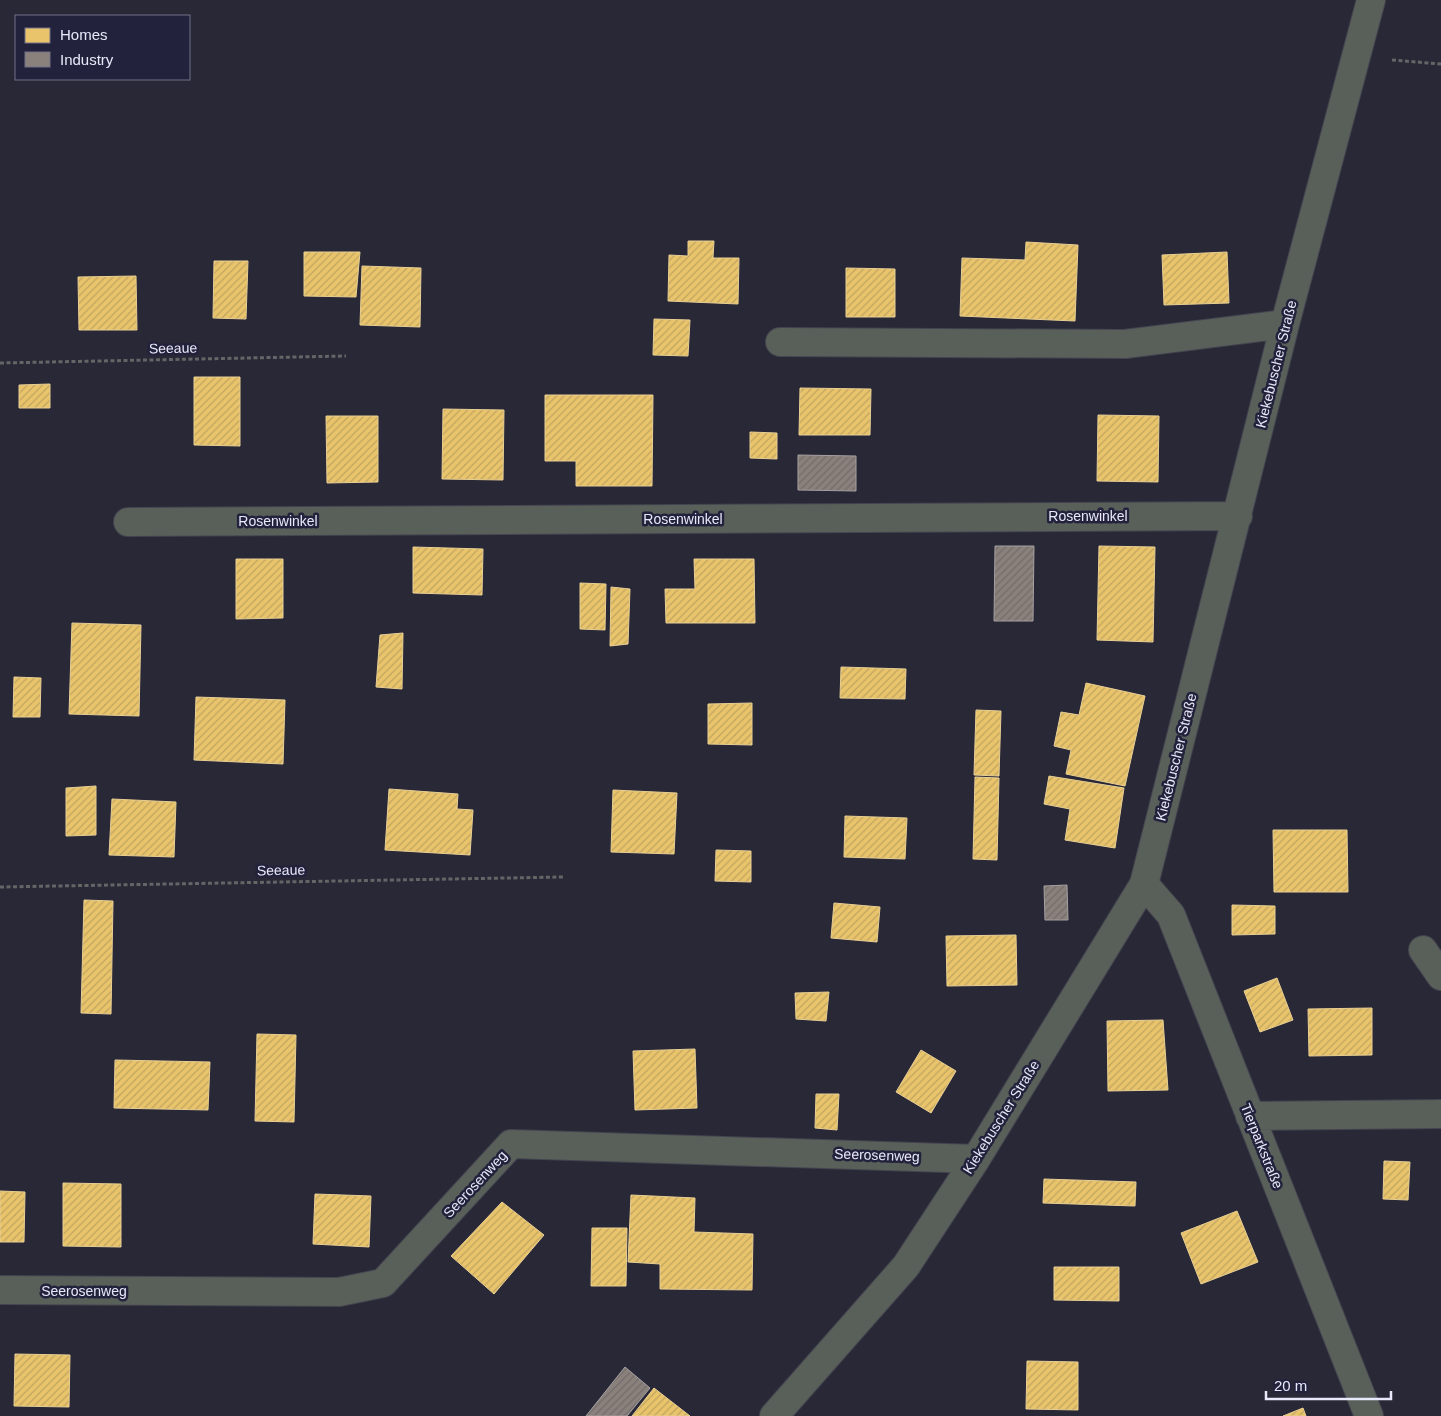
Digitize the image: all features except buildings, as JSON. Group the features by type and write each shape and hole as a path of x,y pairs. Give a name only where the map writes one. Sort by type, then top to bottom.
{"street":[{"name":"Kiekebuscher Straße","path":"774,1416 906,1266 976,1159 1144,884 1285,324 1371,0"},
{"path":"780,342 1125,344 1285,324"},
{"name":"Rosenwinkel","path":"128,522 1238,516"},
{"name":"Tierparkstraße","path":"1144,884 1171,915 1369,1416"},
{"path":"1423,950 1441,976"},
{"path":"1250,1116 1441,1114"},
{"name":"Seerosenweg","path":"0,1290 340,1292 383,1283 512,1144 976,1159"}],"path":[{"path":"1356,58 1441,64"},
{"name":"Seeaue","path":"0,363 346,356"},
{"name":"Seeaue","path":"0,887 563,877"}]}
